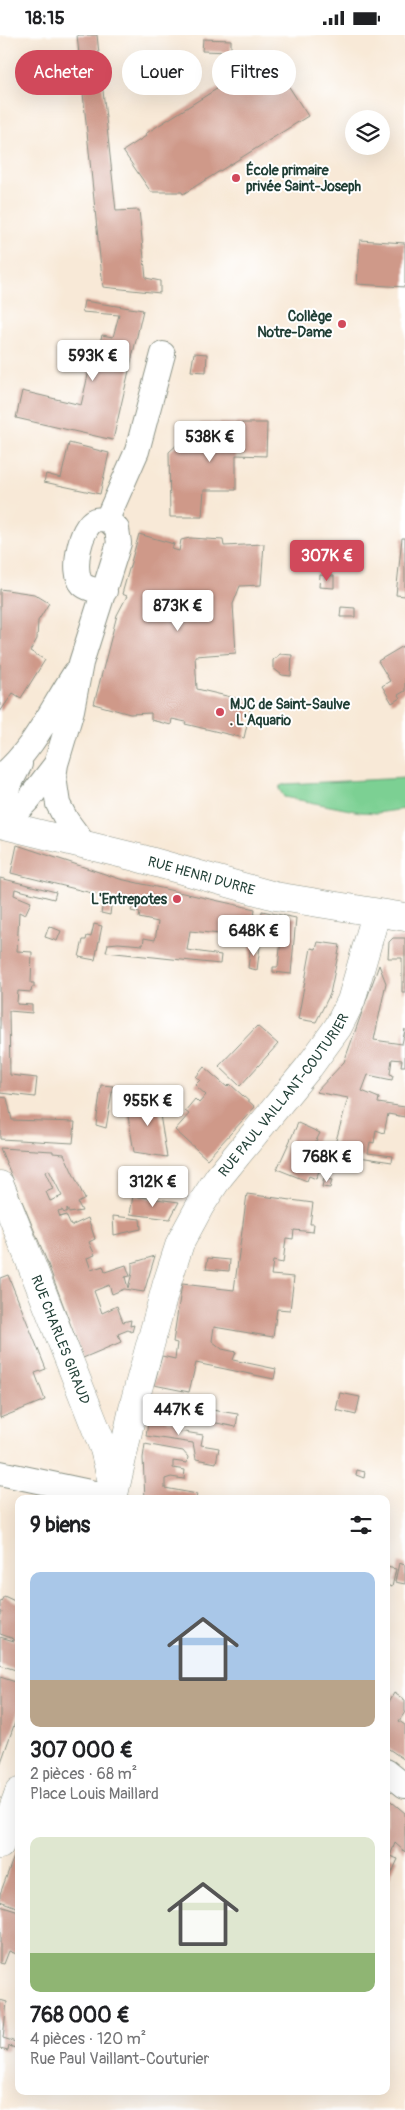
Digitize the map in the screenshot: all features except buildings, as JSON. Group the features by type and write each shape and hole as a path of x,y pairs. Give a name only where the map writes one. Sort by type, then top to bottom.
{"street":[{"path":"107,519 137,451 163,353"},
{"path":"84,844 67,821 58,804 54,787 56,764 72,710 81,663 104,591 119,543 117,529 107,519 95,520 86,529 77,559 78,577 82,584 88,588 104,591"},
{"path":"1,820 6,791 29,747 81,663"},
{"path":"0,777 16,763 29,747"},
{"path":"1,820 29,799 56,764"},
{"name":"RUE HENRI DURRE","path":"1,820 275,896 405,917"},
{"name":"RUE PAUL VAILLANT-COUTURIER","path":"115,1495 135,1400 180,1243 200,1206 219,1177 314,1060 338,1027 351,1001 376,913"},
{"name":"RUE CHARLES GIRAUD","path":"0,1185 104,1449 112,1479 114,1495"},
{"path":"0,1473 100,1495"},
{"path":"390,1774 405,1785"},
{"path":"0,1845 15,1803"}],"green space":[{"path":"405,778 405,809 377,813 360,812 284,797 279,789 280,786 285,784"}],"place":[{"name":"École primaire privée Saint-Joseph","path":"236,178"},
{"name":"Collège Notre-Dame","path":"342,324"},
{"name":"MJC de Saint-Saulve . L'Aquario","path":"220,712"},
{"name":"L'Entrepotes","path":"177,899"}]}
